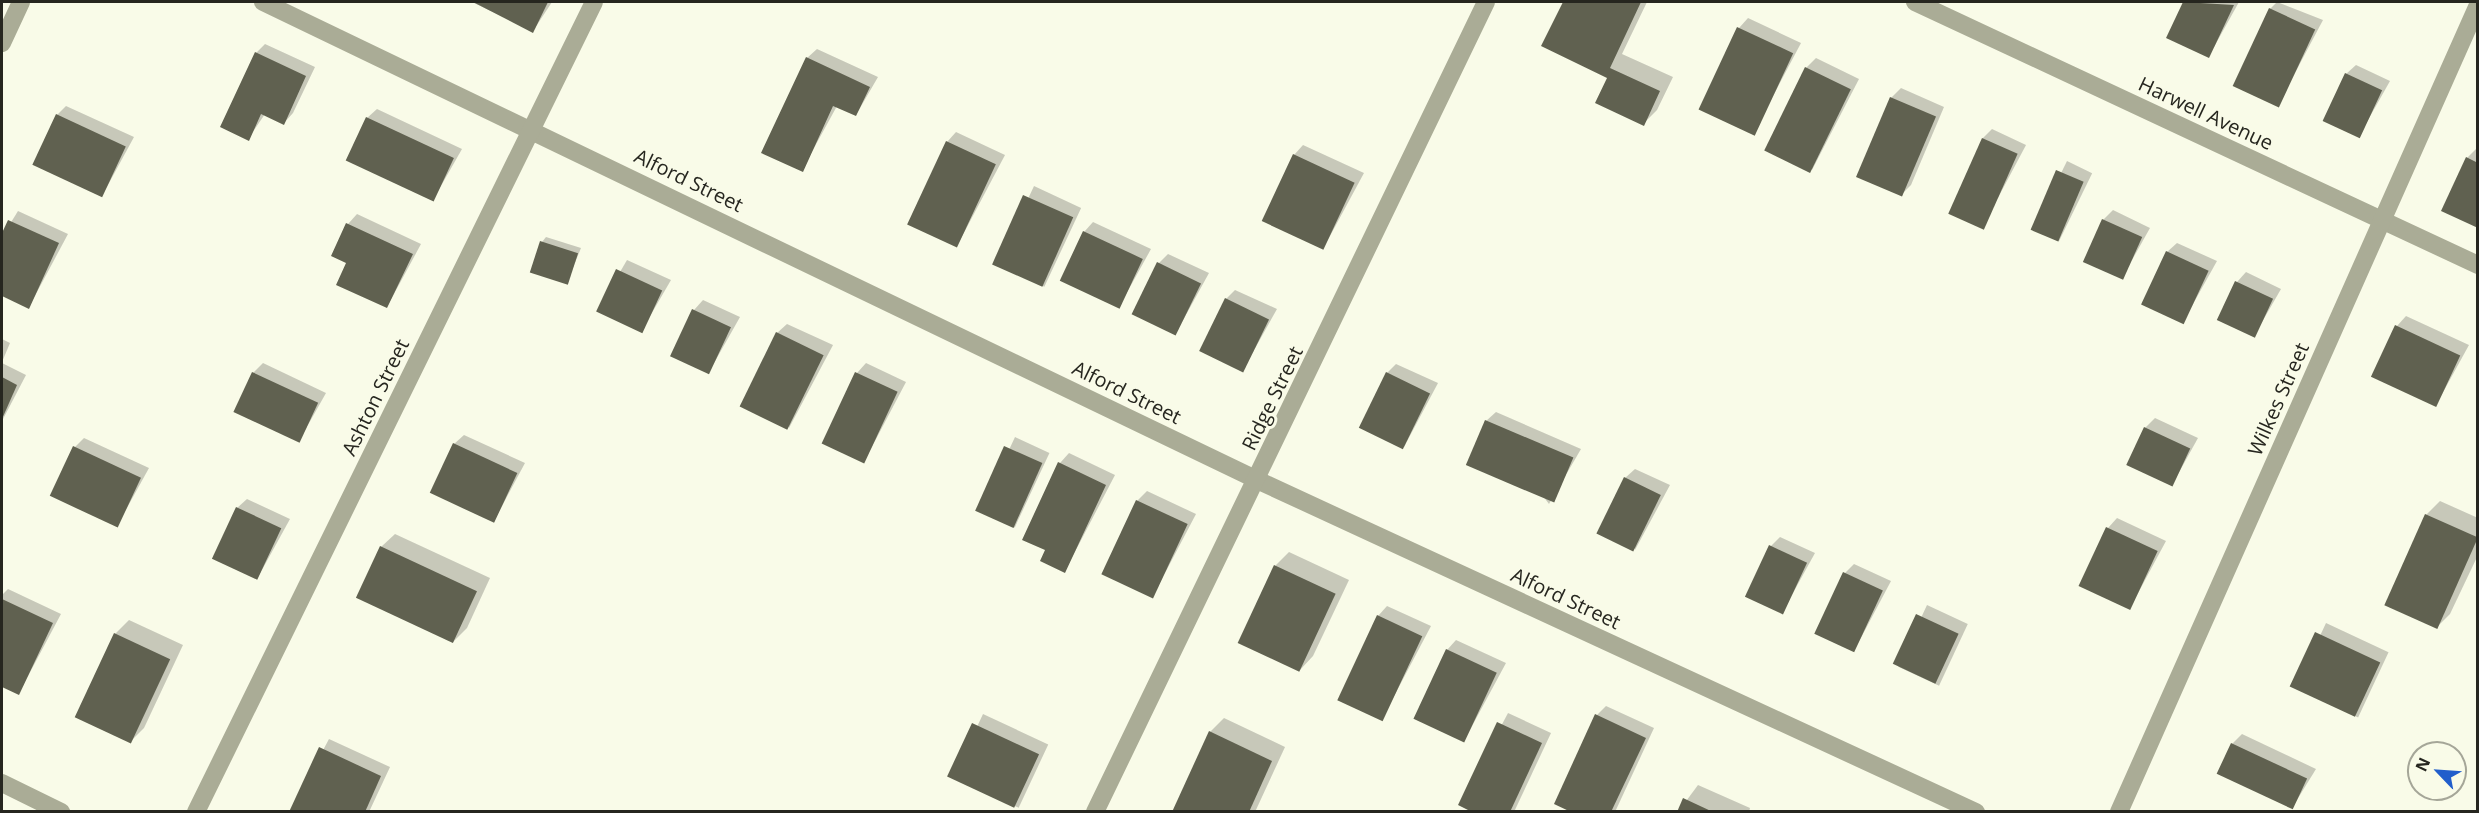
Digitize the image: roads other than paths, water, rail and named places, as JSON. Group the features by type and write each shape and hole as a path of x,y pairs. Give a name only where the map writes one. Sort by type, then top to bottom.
{"street":[{"path":"2,43 21,2"},
{"name":"Alford Street","path":"263,2 532,128 1257,480 1976,812"},
{"name":"Ashton Street","path":"196,812 594,2"},
{"name":"Ridge Street","path":"1095,812 1486,2"},
{"name":"Harwell Avenue","path":"1915,2 2478,265"},
{"name":"Wilkes Street","path":"2119,812 2478,5"},
{"path":"2,783 61,812"}]}
